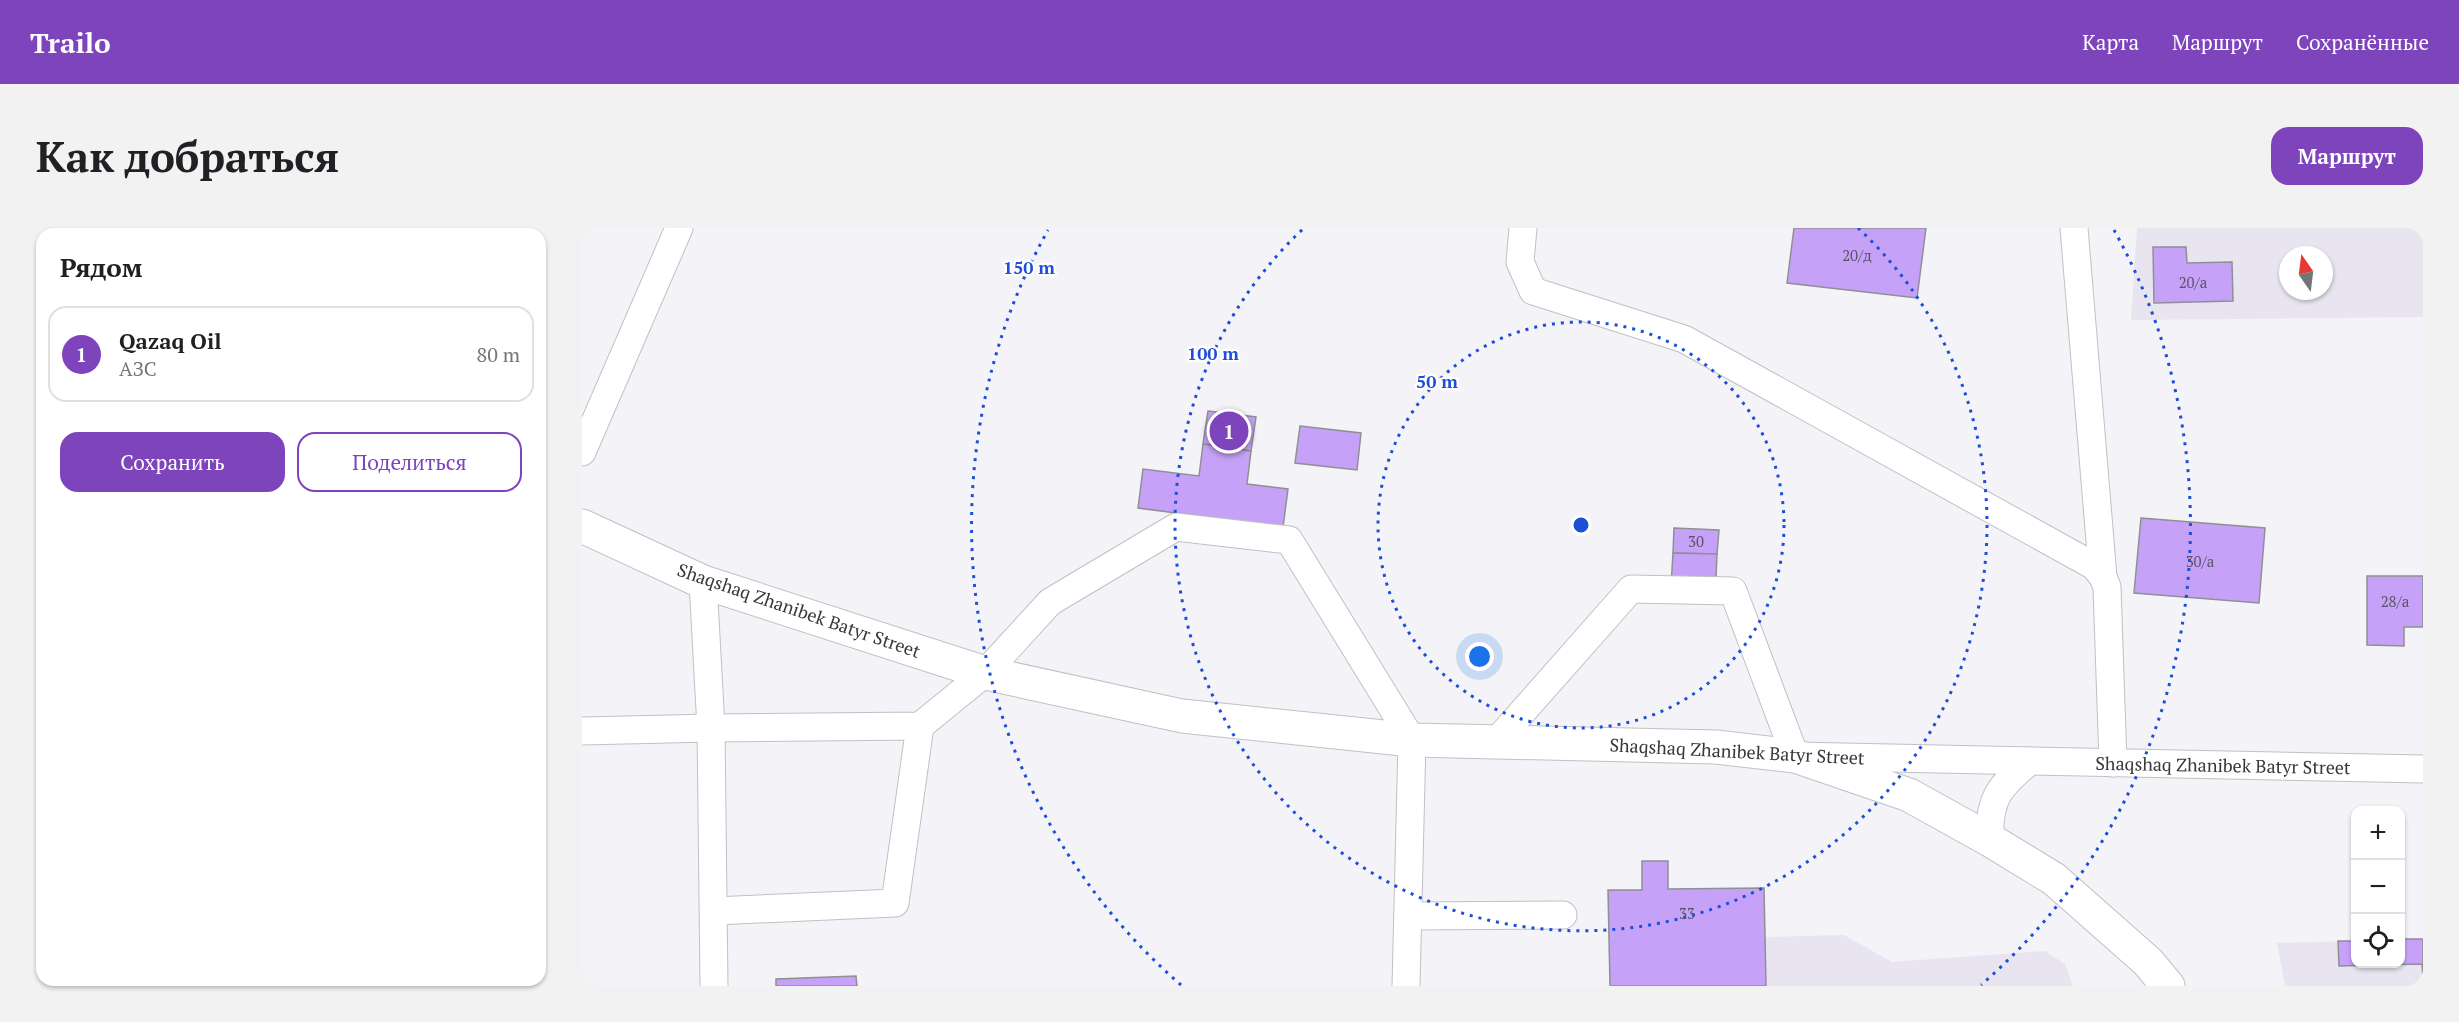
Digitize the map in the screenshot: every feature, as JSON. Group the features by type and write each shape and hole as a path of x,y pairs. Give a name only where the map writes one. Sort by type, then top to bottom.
{"main road":[{"name":"Shaqshaq Zhanibek Batyr Street","path":"582,526 703,582 985,673 1182,716 1412,740 1716,747 1795,756"},
{"path":"1795,756 1909,795 2054,879 2148,962 2168,986"}],"street":[{"path":"582,452 679,228"},
{"path":"1523,228 1520,262 1533,291 1684,339 2094,566 2103,577"},
{"path":"2074,228 2103,577 2107,587 2113,763"},
{"path":"582,731 920,726 985,673 1050,602 1176,527 1289,540 1412,740 1406,986"},
{"path":"703,582 711,728 714,986"},
{"path":"1495,743 1631,589 1733,591 1795,756"},
{"path":"714,911 895,903 920,726"},
{"name":"Shaqshaq Zhanibek Batyr Street","path":"1795,756 2423,769"},
{"path":"1990,840 1993,804 2004,783 2030,761"},
{"path":"1408,916 1563,915"}],"shaded area":[{"path":"2137,228 2423,228 2423,317 2131,320"},
{"path":"1642,861 1668,861 1668,889 1764,888 1766,937 1844,935 1892,962 2045,951 2065,964 2073,986 1610,986 1608,890 1642,890"},
{"path":"2405,939 2423,939 2423,986 2285,986 2277,943 2351,941 2351,968 2405,968"}],"building":[{"path":"1794,228 1926,228 1917,298 1787,283"},
{"path":"2153,247 2186,247 2187,263 2232,262 2233,301 2154,303"},
{"path":"1208,411 1256,417 1251,451 1203,444"},
{"path":"1300,426 1361,433 1357,470 1295,463"},
{"path":"1203,444 1251,451 1247,484 1288,489 1283,527 1138,508 1143,469 1199,476"},
{"path":"2141,518 2265,528 2259,603 2134,593"},
{"path":"1674,528 1719,530 1717,554 1673,553"},
{"path":"1673,553 1717,554 1715,604 1670,602"},
{"path":"2367,576 2423,576 2423,627 2404,627 2404,646 2367,645"},
{"path":"1642,861 1668,861 1668,889 1764,888 1766,986 1610,986 1608,890 1642,890"},
{"path":"2405,939 2423,939 2423,979 2422,964 2405,964"},
{"path":"2338,941 2351,941 2351,966 2339,966"},
{"path":"856,976 857,986 776,986 776,979"}],"place":[{"name":"Qazaq Oil","path":"1229,431"}]}
